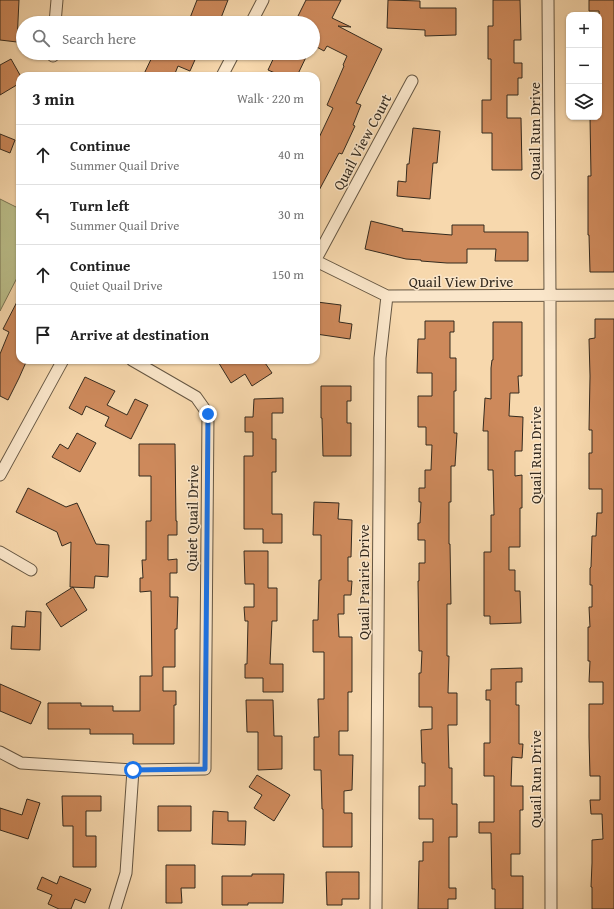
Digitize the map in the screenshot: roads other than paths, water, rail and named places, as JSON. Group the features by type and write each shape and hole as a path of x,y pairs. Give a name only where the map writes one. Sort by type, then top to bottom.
{"street":[{"path":"56,16 57,0"},
{"path":"255,16 263,0"},
{"name":"Quail Run Drive","path":"548,0 550,295 550,909"},
{"path":"224,72 230,60"},
{"name":"Quail View Court","path":"320,253 412,81"},
{"name":"Quail View Drive","path":"320,262 387,296 614,295"},
{"name":"Quail Prairie Drive","path":"376,909 380,358 387,296"},
{"path":"0,475 61,364"},
{"name":"Quiet Quail Drive","path":"133,770 205,769 208,414 196,397 139,364"},
{"path":"0,552 31,570"},
{"path":"0,752 21,763 133,770 126,873 115,909"}]}
